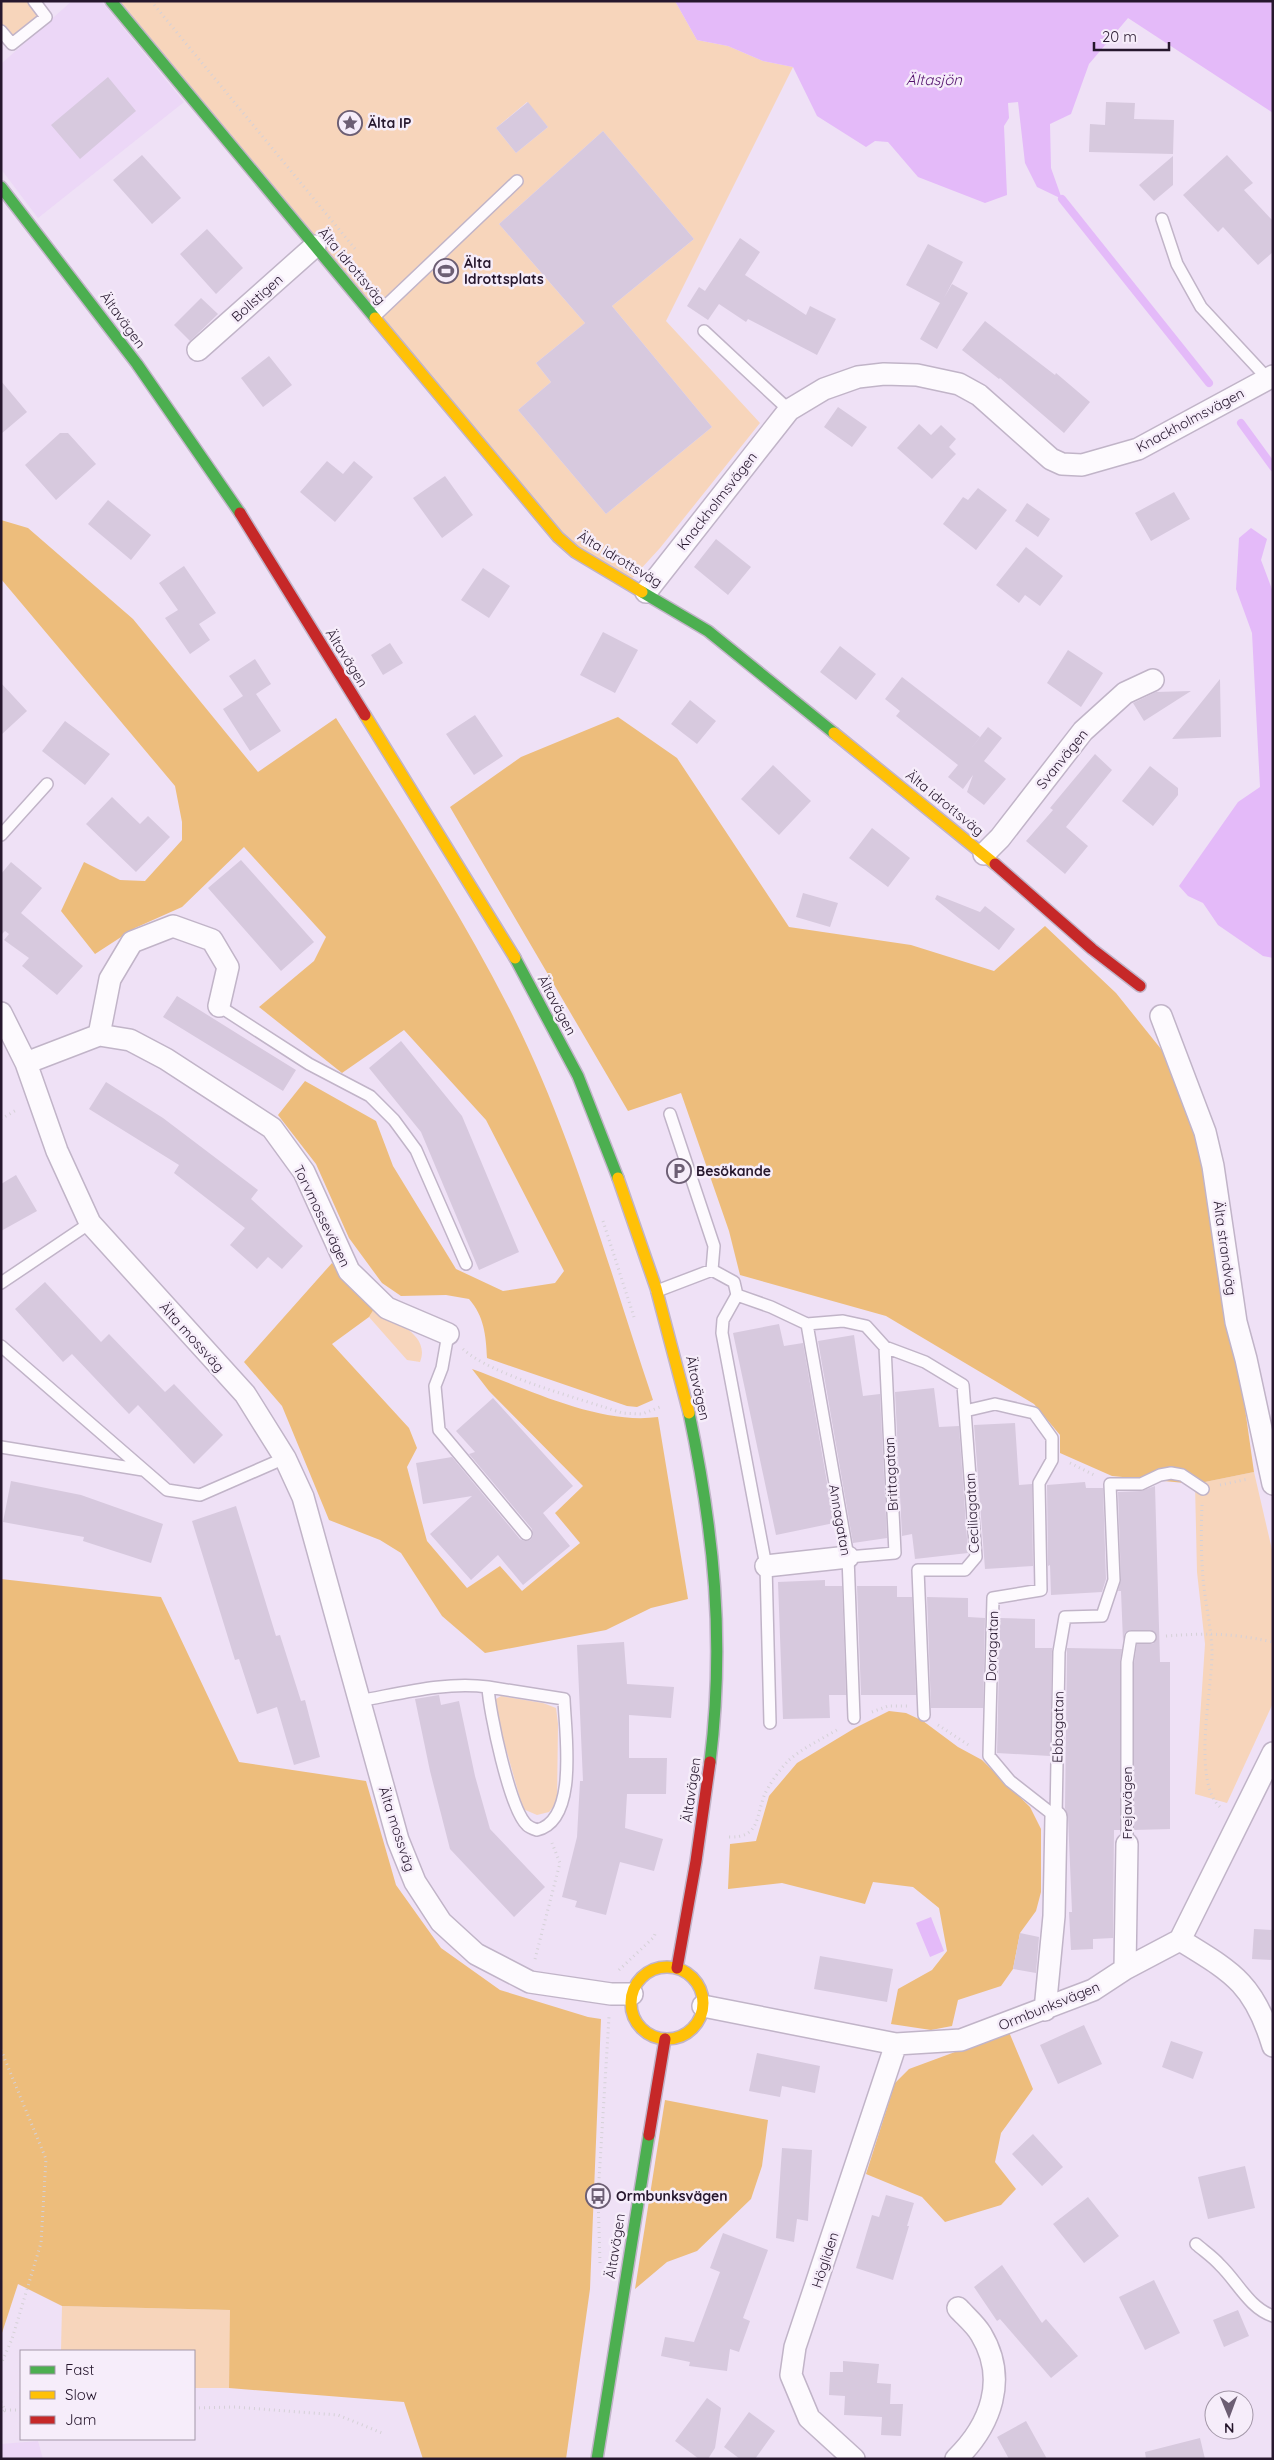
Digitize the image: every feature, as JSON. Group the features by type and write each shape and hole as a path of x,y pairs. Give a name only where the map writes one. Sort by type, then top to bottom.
{"main road":[{"name":"Älta idrottsväg","path":"111,1 558,537 575,552 627,584 646,592 708,631 984,854 1092,949 1140,986"},
{"name":"Ältavägen","path":"1,187 101,314 214,473 504,937 559,1038 607,1144 657,1291 685,1390 712,1538 718,1642 714,1735 694,1874 677,1968"},
{"path":"659,1968 677,1968 686,1972 698,1985 703,1996 703,2006 698,2023 690,2032 678,2037 658,2038 641,2028 634,2018 631,2006 632,1994 644,1975 659,1968"},
{"name":"Ältavägen","path":"597,2459 665,2039"}],"street":[{"name":"Bollstigen","path":"198,350 316,246"},
{"name":"Knackholmsvägen","path":"646,592 788,410 824,389 858,377 884,374 938,378 959,384 979,395 1051,459 1062,464 1082,465 1138,449 1270,378"},
{"name":"Svanvägen","path":"984,854 1000,838 1078,738 1104,709 1125,693 1153,680"},
{"path":"26,1063 99,1035 110,979 132,942 173,926 212,940 228,967 218,1006"},
{"name":"Älta mossväg","path":"1,1013 26,1063 57,1150 90,1223 244,1394 285,1458 303,1497 398,1840 415,1882 441,1922 476,1954 530,1982 611,1994 632,1994"},
{"name":"Älta strandväg","path":"1161,1016 1205,1132 1213,1166 1236,1322 1246,1359 1272,1480"},
{"name":"Torvmossevägen","path":"99,1035 130,1040 166,1058 272,1128 304,1172 348,1270 387,1308 448,1334"},
{"path":"766,1566 848,1557"},
{"path":"1273,1753 1180,1940 1231,1972 1250,1992 1273,2046"},
{"name":"Ebbagatan","path":"1045,2010 1054,1916 1056,1817"},
{"name":"Frejavägen","path":"1125,1969 1127,1844"},
{"name":"Ormbunksvägen","path":"703,2006 896,2044 961,2040 1094,1990 1125,1969 1180,1940"},
{"name":"Högliden","path":"854,2459 810,2418 791,2375 795,2347 896,2044"},
{"path":"956,2459 974,2441 978,2434 986,2418 995,2389 991,2359 981,2333 958,2308"}],"lane":[{"path":"1,31 12,44 46,17 34,1"},
{"path":"374,316 517,181"},
{"name":"Knackholmsvägen","path":"1162,219 1176,264 1200,307 1270,378"},
{"path":"704,331 788,410"},
{"path":"1,835 48,784"},
{"path":"218,1006 309,1064 370,1096 394,1120 416,1150 466,1264"},
{"path":"670,1114 714,1246 712,1270"},
{"path":"1,1283 90,1223"},
{"path":"657,1291 712,1270 734,1282 737,1296 724,1320 722,1333 766,1566 770,1723"},
{"path":"737,1296 771,1307 808,1324 843,1321 866,1326 885,1347 925,1362 963,1385 965,1411 996,1404 1034,1413 1052,1438 1052,1460"},
{"name":"Annagatan","path":"808,1324 848,1557 854,1718"},
{"path":"448,1334 442,1368 435,1386 440,1430 526,1534"},
{"path":"1,1346 167,1490 200,1495 285,1458"},
{"name":"Brittagatan","path":"848,1557 895,1553 885,1347"},
{"name":"Ceciliagatan","path":"924,1715 918,1570 965,1570 976,1557 965,1411"},
{"path":"1,1447 143,1470"},
{"name":"Doragatan","path":"989,1756 993,1598 1041,1590 1039,1483 1052,1460"},
{"path":"1110,1484 1141,1484 1160,1474 1171,1473 1182,1475 1203,1489"},
{"name":"Ebbagatan","path":"1056,1817 1059,1652 1064,1617 1102,1616 1114,1580 1110,1484"},
{"name":"Frejavägen","path":"1127,1844 1127,1662 1131,1637 1150,1637"},
{"path":"358,1701 427,1689 475,1686 488,1687 564,1699 566,1787 558,1815 546,1828 537,1830 525,1824 510,1790 489,1707 488,1687"},
{"path":"989,1756 1010,1781 1056,1817"},
{"path":"1196,2244 1220,2265 1254,2304 1265,2313 1273,2316"}],"path":[{"path":"151,1 359,254"},
{"path":"603,1220 636,1322"},
{"path":"448,1334 471,1356 506,1373 613,1410 642,1414 663,1406 664,1415"},
{"path":"1052,1460 1073,1464 1110,1484"},
{"path":"1240,1820 1218,1805 1208,1782 1205,1747 1207,1696 1212,1663 1211,1633 1203,1577 1203,1489 1272,1480"},
{"path":"1150,1637 1211,1633 1234,1634 1273,1642"},
{"path":"729,1837 740,1837 749,1833 757,1822 765,1794 788,1761 854,1718 888,1706 905,1706 924,1715 967,1744 989,1756"},
{"path":"530,1982 560,1863 546,1828"},
{"path":"600,2270 598,2196 611,1994 616,1973 654,1937 656,1928"},
{"path":"1,2050 46,2159 41,2243 12,2339 1,2364"},
{"path":"1,2402 5,2410"},
{"path":"195,2408 235,2407 338,2415 382,2433"},
{"path":"1,2414 5,2410 20,2410"}],"shaded area":[{"path":"1,1 30,1 42,17 13,40 1,25"},
{"path":"72,1 101,1 184,102 38,218 1,169 1,64"},
{"name":"Älta Idrottsplats","path":"115,1 675,1 697,40 728,46 763,61 793,67 666,321 760,423 660,548 627,584 575,552","holes":["527,102 548,127 516,153 496,128","603,131 694,239 612,306 712,427 606,514 518,410 551,382 536,363 585,323 499,224"]},
{"path":"1,520 28,528 133,619 258,772 336,718 426,861 469,934 509,1008 531,1055 571,1152 653,1400 637,1407 627,1406 487,1358 486,1341 481,1319 469,1299 446,1295 401,1296 382,1283 349,1238 316,1164 278,1115 305,1081 376,1121 393,1166 456,1269 503,1291 555,1283 564,1271 486,1120 404,1030 342,1073 259,1007 314,961 326,937 244,847 182,907 135,928 95,954 61,911 84,862 120,880 145,881 182,840 182,822 175,786 1,579"},
{"path":"618,717 677,758 789,927 911,945 994,971 1045,926 1116,993 1165,1054 1212,1176 1254,1472 1195,1484 1112,1476 1060,1453 1060,1435 1034,1404 886,1316 740,1275 729,1231 681,1093 628,1111 450,807 521,757"},
{"path":"332,1263 374,1309 369,1317 332,1344 409,1428 417,1448 407,1467 427,1541 467,1588 500,1566 522,1591 580,1543 555,1513 583,1486 489,1391 472,1369 564,1404 588,1411 635,1418 658,1417 688,1599 651,1608 606,1630 485,1653 442,1616 401,1553 380,1540 329,1520 282,1406 244,1362"},
{"path":"374,1309 400,1324 415,1336 422,1352 420,1362 407,1360 369,1317"},
{"path":"1254,1472 1273,1554 1273,1703 1227,1803 1195,1794 1205,1644 1197,1572 1195,1484"},
{"path":"1,1579 161,1597 239,1762 366,1781 396,1885 441,1948 500,1990 588,2017 601,2019 590,2289 566,2459 423,2459 404,2402 229,2388 230,2310 62,2306 18,2284 1,2336"},
{"path":"501,1696 543,1703 556,1708 558,1724 557,1802 549,1812 537,1815 523,1809 494,1706 496,1699"},
{"path":"889,1711 906,1713 923,1721 958,1747 982,1760 1030,1807 1041,1829 1041,1892 1036,1911 1020,1933 1013,1969 1001,1986 958,2000 952,2026 931,2030 891,2024 898,1989 932,1970 947,1951 939,1908 913,1887 873,1882 865,1904 782,1883 728,1889 730,1844 756,1841 769,1796 797,1763 855,1728"},
{"path":"1009,2032 1033,2089 1001,2133 995,2162 1016,2189 1001,2205 945,2222 922,2197 866,2174 895,2083 909,2069"},
{"path":"665,2100 768,2120 762,2166 751,2199 697,2251 667,2262 635,2289"},
{"path":"62,2306 231,2310 229,2388 195,2388 195,2350 61,2350"},
{"path":"38,2441 43,2459 1,2459 1,2444"}],"water":[{"name":"Ältasjön","path":"675,1 1273,1 1273,113 1128,18 1089,64 1071,114 1050,124 1051,168 1062,199 1037,187 1025,163 1018,102 1008,103 1009,118 1004,126 1007,195 985,203 918,177 888,142 875,141 866,147 817,116 793,67 763,61 728,46 697,40"},
{"path":"1251,528 1267,539 1261,560 1273,592 1273,958 1263,956 1218,925 1203,903 1188,896 1179,886 1238,802 1260,787 1252,633 1236,589 1239,538"},
{"path":"931,1917 944,1951 930,1957 916,1923"}],"building":[{"path":"108,77 136,111 80,159 51,125"},
{"path":"528,102 548,127 516,153 496,128"},
{"path":"1106,102 1135,103 1134,119 1174,120 1173,154 1089,152 1090,124 1105,125"},
{"path":"603,131 694,239 612,306 712,427 606,514 518,410 551,382 536,363 585,323 499,224"},
{"path":"142,155 181,198 152,224 113,180"},
{"path":"1227,155 1253,183 1244,190 1273,221 1273,252 1258,265 1223,227 1218,232 1183,195"},
{"path":"1173,156 1173,185 1154,201 1139,185"},
{"path":"207,229 243,268 216,294 180,254"},
{"path":"740,238 760,252 745,275 806,315 810,306 836,319 817,355 748,319 746,322 719,304 708,320 687,306 699,287 705,291"},
{"path":"928,244 963,262 944,298 952,284 968,293 937,349 920,339 940,303 906,285"},
{"path":"201,298 218,314 190,341 174,325"},
{"path":"985,321 1055,375 1056,373 1090,402 1064,433 1000,378 962,350"},
{"path":"269,356 292,385 263,407 241,378"},
{"path":"1,381 27,412 1,434"},
{"path":"838,407 867,427 852,447 824,427"},
{"path":"919,424 931,435 941,425 956,439 949,447 956,454 932,479 897,448"},
{"path":"60,433 68,433 96,464 56,500 25,465"},
{"path":"327,461 343,474 354,461 373,477 335,522 300,492"},
{"path":"445,476 473,515 442,538 413,498"},
{"path":"978,488 1007,510 976,550 943,524 963,497 968,500"},
{"path":"1174,492 1190,519 1151,541 1135,513"},
{"path":"108,500 151,535 131,560 88,524"},
{"path":"1027,503 1050,519 1038,537 1015,521"},
{"path":"716,539 751,567 728,595 694,567"},
{"path":"1026,547 1063,576 1040,606 1025,595 1019,603 996,585"},
{"path":"184,566 216,613 199,624 210,640 190,654 165,618 178,610 159,583"},
{"path":"483,568 510,586 489,618 461,600"},
{"path":"603,632 638,650 615,693 580,675"},
{"path":"390,643 403,663 383,675 371,655"},
{"path":"840,646 876,674 856,700 820,672"},
{"path":"1068,650 1103,673 1081,707 1047,683"},
{"path":"255,659 271,684 256,694 281,731 250,751 223,709 243,696 229,676"},
{"path":"902,677 980,737 970,750 988,727 1002,738 984,761 1006,779 984,805 967,792 973,775 963,789 948,777 958,765 896,716 900,711 885,699"},
{"path":"1220,679 1221,737 1172,739"},
{"path":"1,683 27,711 1,735"},
{"path":"1191,691 1144,721 1133,703 1156,692"},
{"path":"690,700 716,721 697,744 671,724"},
{"path":"475,715 503,756 474,775 446,734"},
{"path":"65,721 110,754 85,785 42,751"},
{"path":"1095,754 1112,770 1066,827 1088,846 1065,874 1026,841 1053,810 1050,808"},
{"path":"773,765 811,801 779,835 741,799"},
{"path":"1150,766 1178,788 1178,795 1153,826 1122,801"},
{"path":"112,797 140,824 148,816 170,837 136,872 86,824"},
{"path":"872,828 910,858 888,887 849,858"},
{"path":"241,860 314,942 281,971 208,888"},
{"path":"11,862 42,888 21,913 83,966 57,995 22,966 29,958 4,940 9,934 5,931 1,935 1,874"},
{"path":"803,893 838,903 830,927 796,917"},
{"path":"937,895 980,912 985,906 1015,929 999,950 935,899"},
{"path":"177,996 296,1070 283,1091 163,1017"},
{"path":"401,1041 462,1116 519,1252 479,1270 421,1132 369,1068"},
{"path":"106,1082 163,1118 258,1190 251,1199 303,1246 282,1269 268,1257 257,1269 230,1245 245,1228 174,1173 179,1165 89,1109"},
{"path":"16,1175 37,1211 1,1231 1,1184"},
{"path":"45,1282 101,1342 109,1334 165,1392 174,1384 223,1435 194,1464 138,1405 129,1414 72,1354 63,1362 15,1309"},
{"path":"779,1324 784,1346 803,1343 834,1523 776,1535 733,1333"},
{"path":"854,1335 863,1396 880,1394 887,1538 853,1543 818,1341"},
{"path":"934,1388 939,1427 959,1426 968,1553 915,1559 912,1534 902,1536 895,1392"},
{"path":"493,1398 573,1486 543,1513 570,1546 523,1585 498,1555 471,1580 430,1534 472,1496 423,1504 416,1463 452,1457 520,1539 524,1541 530,1540 533,1536 532,1529 469,1454 475,1452 456,1431"},
{"path":"1015,1423 1019,1485 1032,1484 1033,1566 985,1569 974,1425"},
{"path":"11,1481 81,1495 163,1524 151,1563 83,1541 84,1537 3,1522"},
{"path":"1085,1482 1086,1488 1103,1488 1106,1579 1102,1592 1051,1595 1050,1565 1048,1566 1047,1485"},
{"path":"1155,1486 1160,1662 1170,1662 1170,1829 1134,1830 1134,1663 1137,1644 1153,1644 1157,1637 1150,1630 1131,1630 1125,1633 1123,1641 1121,1591 1118,1591 1121,1580 1118,1492 1141,1491"},
{"path":"236,1506 276,1636 280,1635 301,1701 305,1700 320,1757 294,1765 277,1707 257,1714 239,1659 235,1660 192,1521"},
{"path":"825,1580 825,1586 842,1586 846,1695 829,1695 830,1718 783,1719 778,1582"},
{"path":"857,1586 897,1586 897,1597 912,1597 916,1695 861,1695"},
{"path":"927,1597 968,1598 968,1617 985,1618 983,1708 931,1708"},
{"path":"1000,1618 1035,1619 1035,1648 1052,1648 1050,1756 997,1753"},
{"path":"624,1642 627,1684 674,1687 671,1718 629,1715 629,1758 667,1758 666,1794 627,1794 625,1828 663,1839 654,1871 620,1862 606,1915 575,1907 577,1901 562,1897 577,1837 580,1781 583,1781 577,1645"},
{"path":"1067,1648 1122,1649 1120,1662 1120,1830 1114,1830 1113,1938 1093,1939 1093,1949 1071,1950 1069,1912 1072,1912 1068,1817 1065,1808"},
{"path":"439,1695 441,1705 459,1701 475,1776 490,1829 545,1887 514,1917 450,1849 430,1771 415,1699"},
{"path":"1254,1929 1273,1930 1273,1960 1252,1959"},
{"path":"1020,1933 1039,1937 1036,1973 1013,1969"},
{"path":"820,1956 893,1969 887,2002 814,1989"},
{"path":"1084,2025 1102,2064 1058,2084 1040,2045"},
{"path":"1171,2041 1203,2052 1193,2079 1162,2067"},
{"path":"757,2053 820,2066 815,2093 782,2086 780,2097 749,2091"},
{"path":"1033,2134 1063,2167 1042,2186 1012,2154"},
{"path":"782,2148 812,2150 808,2221 797,2219 794,2242 776,2238"},
{"path":"1245,2166 1255,2208 1208,2219 1198,2177"},
{"path":"886,2195 914,2203 893,2280 856,2268 872,2215 879,2217"},
{"path":"1088,2197 1119,2236 1084,2263 1053,2224"},
{"path":"723,2233 768,2250 743,2318 750,2321 739,2352 730,2349 727,2371 689,2366 690,2362 661,2356 665,2337 694,2342 720,2272 710,2268"},
{"path":"1002,2265 1042,2323 1046,2319 1078,2356 1051,2378 1000,2319 997,2321 974,2287"},
{"path":"1154,2280 1180,2333 1145,2350 1119,2297"},
{"path":"1238,2310 1249,2336 1224,2347 1213,2320"},
{"path":"843,2361 879,2364 877,2383 891,2384 890,2404 903,2404 901,2436 881,2435 882,2417 844,2415 845,2396 829,2395 830,2372 843,2372"},
{"path":"707,2398 721,2408 715,2448 708,2459 699,2459 675,2441"},
{"path":"749,2412 775,2431 755,2459 740,2459 724,2447"},
{"path":"1026,2421 1047,2459 1009,2459 997,2437"},
{"path":"1200,2438 1205,2459 1146,2459 1145,2452"}],"waterway":[{"path":"1062,199 1209,383"},
{"path":"1241,423 1273,467"}],"traffic: fast":[{"path":"111,1 375,318"},
{"path":"1,187 137,364 240,513"},
{"path":"642,592 708,631 834,733"},
{"path":"515,958 578,1076 618,1178"},
{"path":"689,1413 698,1457 711,1544 717,1629 717,1673 710,1762"},
{"path":"597,2459 649,2135"}],"traffic: slow":[{"path":"375,318 558,537 575,552 642,592"},
{"path":"365,715 515,958"},
{"path":"834,733 995,864"},
{"path":"618,1178 656,1288 689,1413"},
{"path":"667,1967 687,1973 697,1983 703,2003 697,2023 687,2033 667,2039 647,2033 637,2023 631,2003 637,1983 647,1973 667,1967"}],"traffic: jam":[{"path":"240,513 365,715"},
{"path":"995,864 1092,949 1140,986"},
{"path":"677,1968 696,1861 710,1762"},
{"path":"649,2135 665,2039"}],"place":[{"name":"Älta IP","path":"350,123"},
{"name":"Älta Idrottsplats","path":"446,271"},
{"name":"Besökande","path":"679,1171"},
{"name":"Ormbunksvägen","path":"598,2196"}]}
